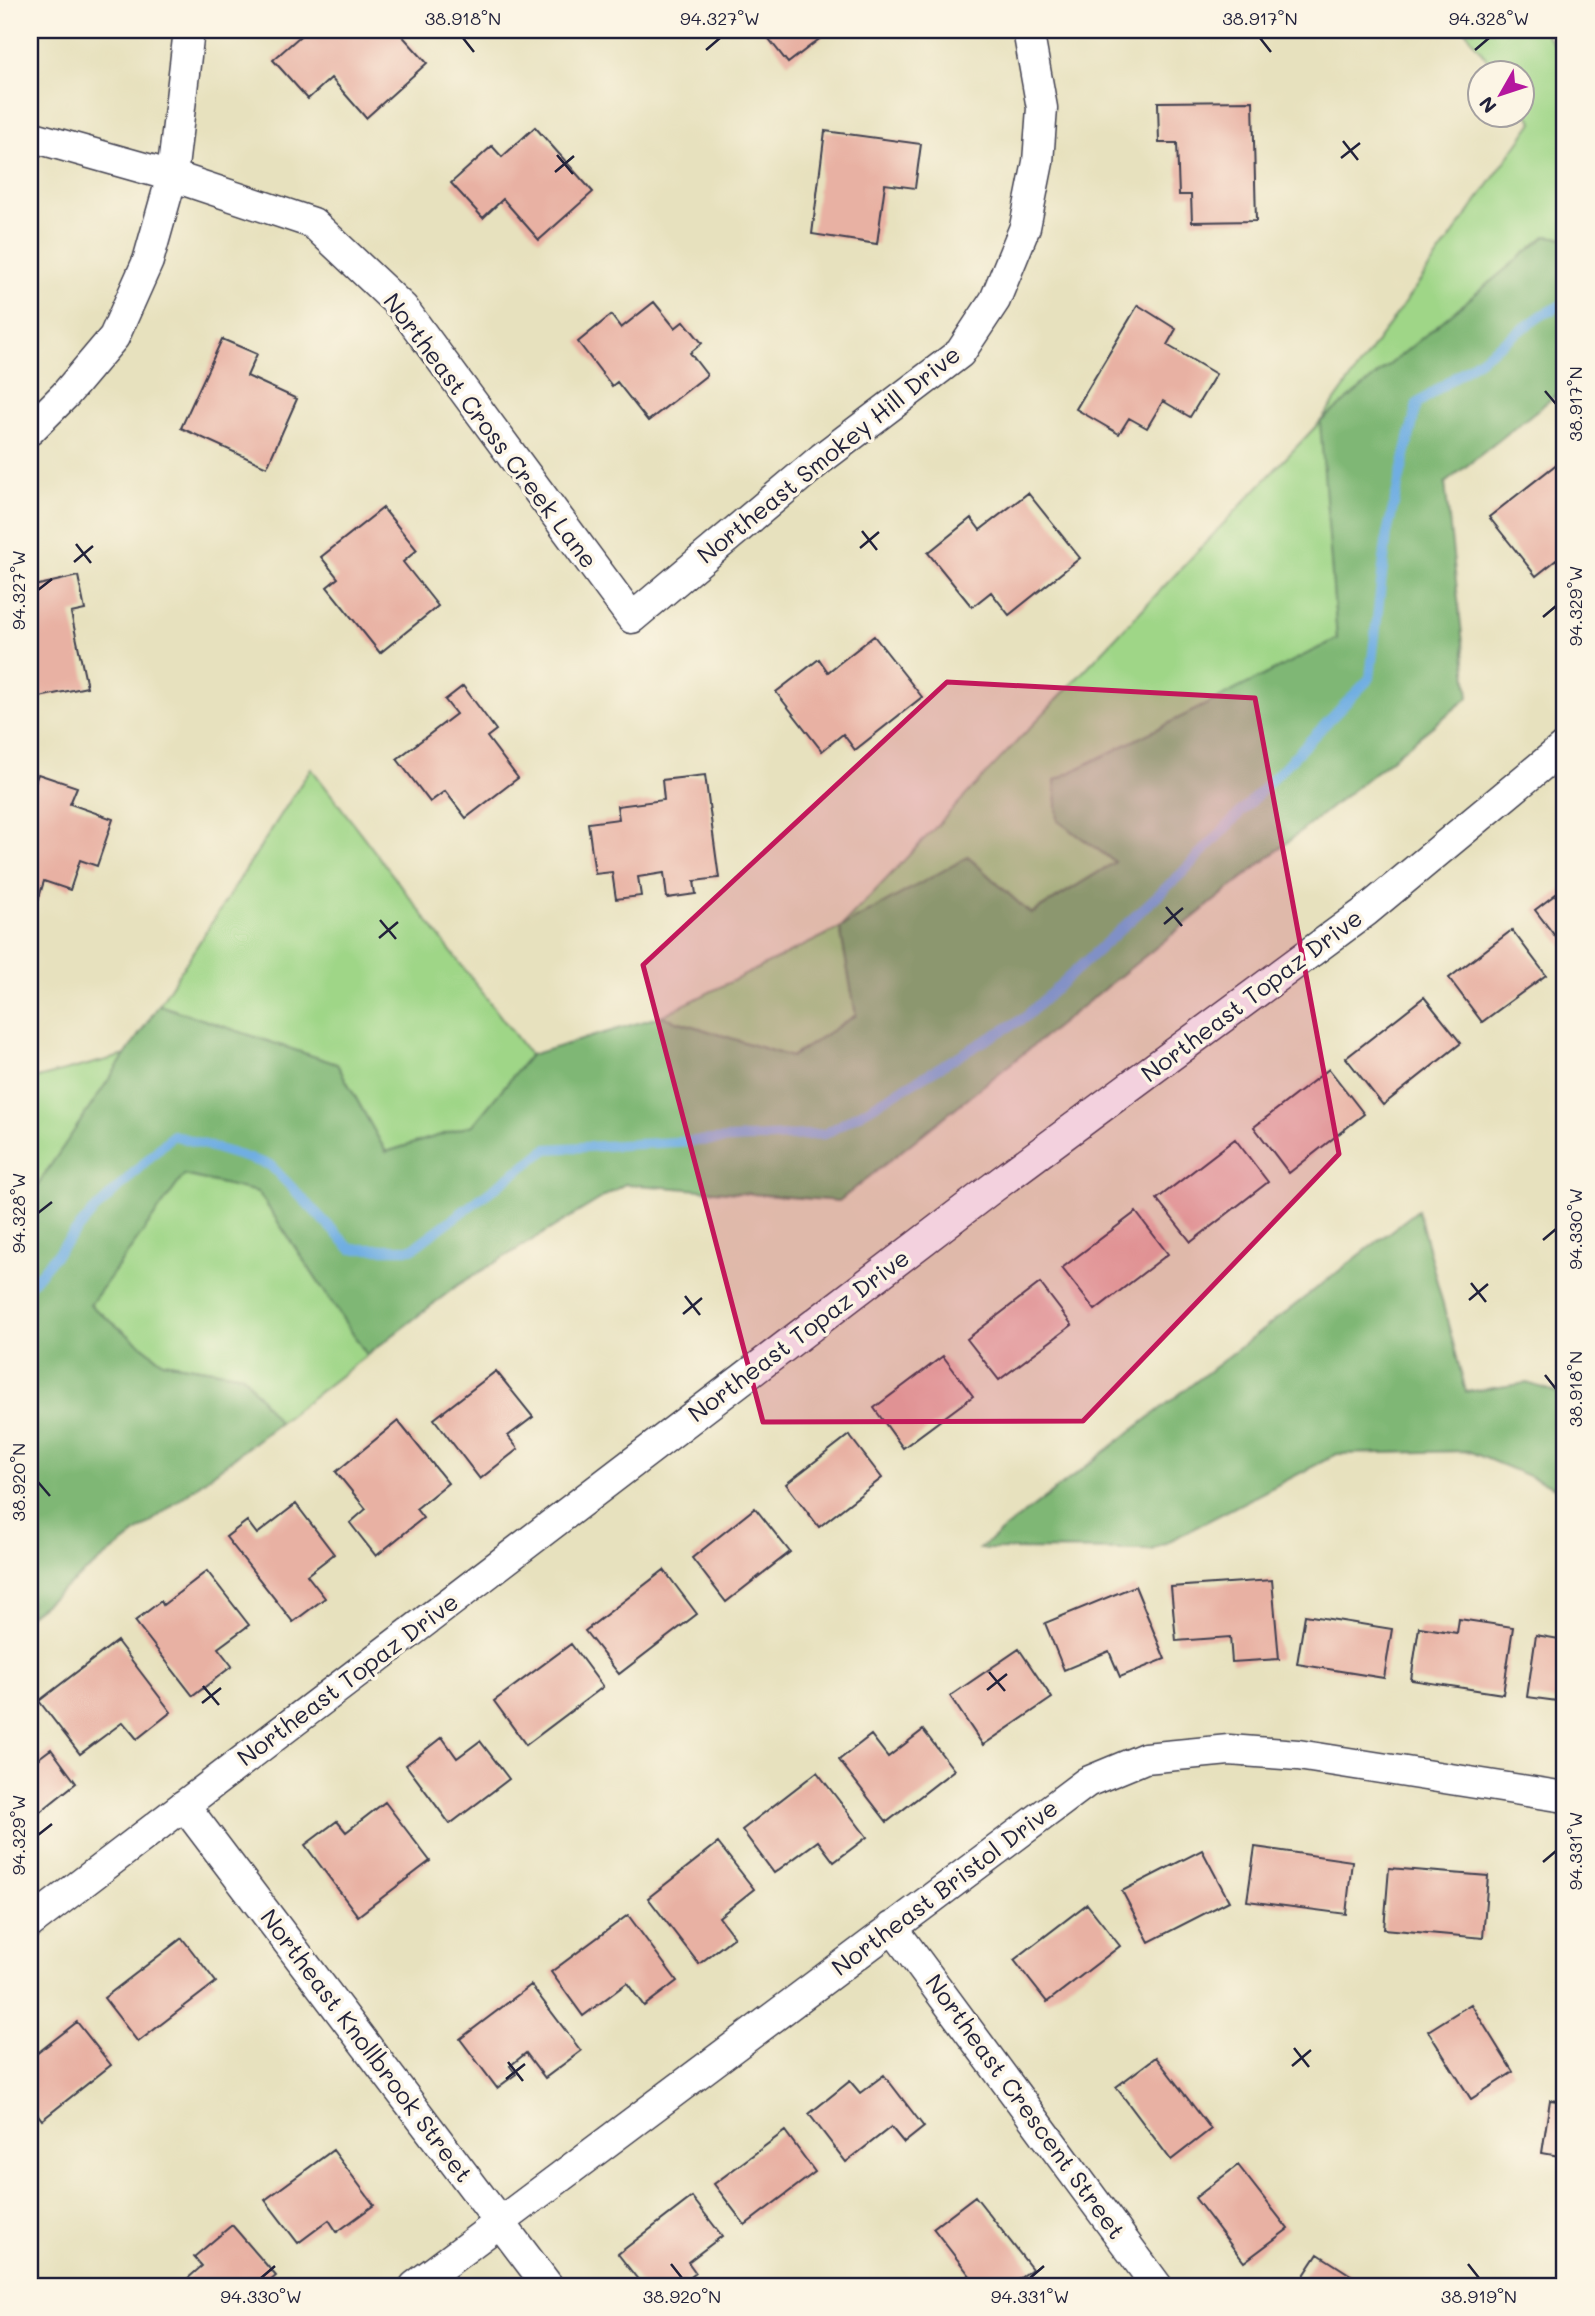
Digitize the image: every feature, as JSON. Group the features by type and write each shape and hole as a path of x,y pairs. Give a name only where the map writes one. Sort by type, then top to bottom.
{"street":[{"path":"30,430 65,396 114,337 148,261 172,176 189,30"},
{"name":"Northeast Smokey Hill Drive","path":"632,618 822,458 960,353 995,300 1025,227 1038,162 1042,108 1028,30"},
{"name":"Northeast Cross Creek Lane","path":"30,136 172,176 313,223 403,308 632,618"},
{"name":"Northeast Topaz Drive","path":"30,1923 991,1189 1365,912 1565,746"},
{"name":"Northeast Bristol Drive","path":"415,2286 1087,1782 1145,1758 1229,1750 1297,1755 1565,1797"},
{"name":"Northeast Knollbrook Street","path":"184,1805 548,2286"},
{"name":"Northeast Crescent Street","path":"892,1927 1157,2286"}],"highlighted area":[{"path":"947,682 1255,698 1339,1154 1083,1421 763,1422 643,965"}],"green space":[{"path":"1465,30 1543,30 1565,60 1565,238 1546,236 1321,422 1337,639 1055,780 1059,821 1115,862 1030,914 968,857 856,1015 791,1057 661,1016 840,928 1320,422 1527,130 1536,130 1536,60 1487,60"},
{"path":"1546,236 1565,238 1565,388 1445,483 1469,697 839,1201 625,1184 458,1285 367,1355 258,1192 184,1175 90,1305 163,1362 243,1375 279,1423 30,1615 30,1196 159,1005 337,1064 386,1152 473,1125 530,1055 661,1016 791,1057 856,1015 840,928 968,857 1031,914 1115,862 1058,821 1055,780 1337,639 1320,422"},
{"path":"311,768 530,1055 473,1125 386,1152 337,1064 159,1005"},
{"path":"126,1055 30,1196 30,1080"},
{"path":"184,1175 258,1192 367,1355 279,1423 243,1375 163,1362 90,1305"},
{"path":"1418,1210 1466,1392 1527,1383 1565,1395 1565,1491 1468,1451 1337,1454 1152,1550 979,1549"}],"building":[{"path":"307,30 397,30 427,63 366,118 331,78 308,99 273,60"},
{"path":"762,30 831,30 788,63"},
{"path":"1253,101 1256,221 1192,222 1191,195 1179,195 1177,143 1159,143 1158,102"},
{"path":"535,127 593,192 539,240 503,199 483,218 451,183 492,146 502,157"},
{"path":"825,131 921,144 915,188 885,184 877,244 812,234"},
{"path":"654,302 675,328 684,321 702,343 690,353 707,375 648,421 617,382 612,386 578,342 611,315 621,328"},
{"path":"1138,305 1176,329 1167,345 1216,374 1190,417 1163,401 1147,428 1129,418 1119,434 1076,409"},
{"path":"222,339 257,354 247,376 297,399 267,467 181,428"},
{"path":"1558,463 1565,473 1565,553 1536,576 1489,517"},
{"path":"1028,493 1080,558 1009,615 991,592 972,607 928,553 971,518 980,530"},
{"path":"383,508 417,550 403,562 438,606 380,653 327,587 338,578 321,557"},
{"path":"78,576 85,610 71,613 87,687 30,699 30,587"},
{"path":"874,636 922,697 855,750 843,734 822,751 776,692 819,659 828,672"},
{"path":"463,686 496,730 487,737 518,778 466,818 445,791 430,802 397,759 456,714 445,700"},
{"path":"38,774 77,787 70,804 113,819 97,866 80,860 70,890 44,881 38,901 30,898 30,796"},
{"path":"705,775 719,878 694,881 696,894 667,898 664,873 638,877 641,896 616,899 612,872 595,874 588,823 619,819 617,806 664,800 662,780"},
{"path":"1565,887 1565,949 1535,910"},
{"path":"1512,930 1546,975 1482,1022 1449,978"},
{"path":"1424,997 1461,1043 1383,1105 1346,1058"},
{"path":"1329,1069 1364,1114 1289,1173 1254,1127"},
{"path":"1235,1139 1268,1182 1191,1242 1157,1199"},
{"path":"1136,1212 1168,1254 1095,1310 1062,1268"},
{"path":"1040,1283 1072,1325 999,1380 967,1339"},
{"path":"943,1356 973,1396 903,1448 874,1408"},
{"path":"496,1371 533,1417 508,1436 518,1449 480,1479 434,1419"},
{"path":"398,1421 448,1483 416,1509 423,1518 376,1556 350,1523 366,1509 336,1472"},
{"path":"849,1435 882,1478 819,1527 786,1484"},
{"path":"296,1504 334,1554 307,1575 325,1598 293,1622 226,1537 247,1521 257,1534"},
{"path":"755,1508 790,1552 726,1602 692,1558"},
{"path":"664,1570 697,1614 619,1674 585,1631"},
{"path":"207,1571 249,1625 218,1648 232,1666 193,1696 135,1621 161,1601 163,1605"},
{"path":"1272,1580 1279,1659 1232,1662 1230,1637 1176,1641 1171,1587"},
{"path":"1135,1586 1165,1659 1120,1677 1109,1651 1064,1670 1045,1623"},
{"path":"1305,1615 1392,1629 1384,1678 1297,1664"},
{"path":"1459,1619 1513,1627 1503,1694 1411,1680 1419,1627 1457,1633"},
{"path":"1536,1635 1565,1640 1565,1702 1527,1697"},
{"path":"117,1641 171,1712 137,1739 123,1722 80,1754 39,1701"},
{"path":"571,1644 603,1687 526,1745 494,1701"},
{"path":"1019,1649 1052,1698 983,1745 950,1696"},
{"path":"923,1730 954,1770 887,1822 839,1760 871,1735 888,1757"},
{"path":"442,1737 457,1758 480,1741 509,1779 450,1824 406,1765"},
{"path":"51,1749 76,1783 30,1820 30,1755 35,1761"},
{"path":"817,1772 867,1837 834,1862 818,1841 774,1873 742,1830"},
{"path":"385,1802 430,1861 358,1916 305,1845 337,1821 346,1832"},
{"path":"718,1843 754,1889 719,1917 734,1937 699,1964 648,1898"},
{"path":"1255,1847 1352,1861 1346,1914 1247,1901"},
{"path":"1202,1850 1229,1901 1149,1942 1122,1891"},
{"path":"1389,1868 1488,1876 1483,1938 1384,1929"},
{"path":"1087,1904 1120,1946 1047,2002 1014,1960"},
{"path":"628,1915 677,1981 644,2006 627,1983 583,2016 551,1972"},
{"path":"182,1938 216,1982 138,2042 104,1998"},
{"path":"531,1985 581,2051 545,2078 526,2053 510,2066 516,2074 497,2088 460,2039"},
{"path":"1471,2004 1513,2072 1471,2099 1428,2031"},
{"path":"77,2022 111,2065 42,2120 30,2104 30,2059"},
{"path":"1156,2057 1211,2129 1171,2160 1116,2087"},
{"path":"884,2075 924,2127 904,2143 891,2127 846,2162 809,2114 850,2081 860,2093"},
{"path":"1550,2100 1565,2102 1565,2157 1542,2153"},
{"path":"785,2131 815,2172 745,2225 714,2184"},
{"path":"333,2150 374,2205 337,2232 329,2220 298,2243 265,2200"},
{"path":"1238,2165 1288,2229 1244,2262 1195,2198"},
{"path":"975,2196 1032,2269 1010,2286 978,2286 933,2228"},
{"path":"692,2197 722,2236 688,2262 696,2273 679,2286 643,2286 618,2254"},
{"path":"232,2225 276,2276 264,2286 179,2286 202,2266 194,2257"},
{"path":"1318,2254 1368,2286 1297,2286"}],"waterway":[{"path":"30,1285 90,1215 173,1135 270,1165 351,1249 412,1249 547,1149 825,1134 1024,1018 1181,874 1370,678 1387,534 1417,404 1542,315 1565,303"}]}
